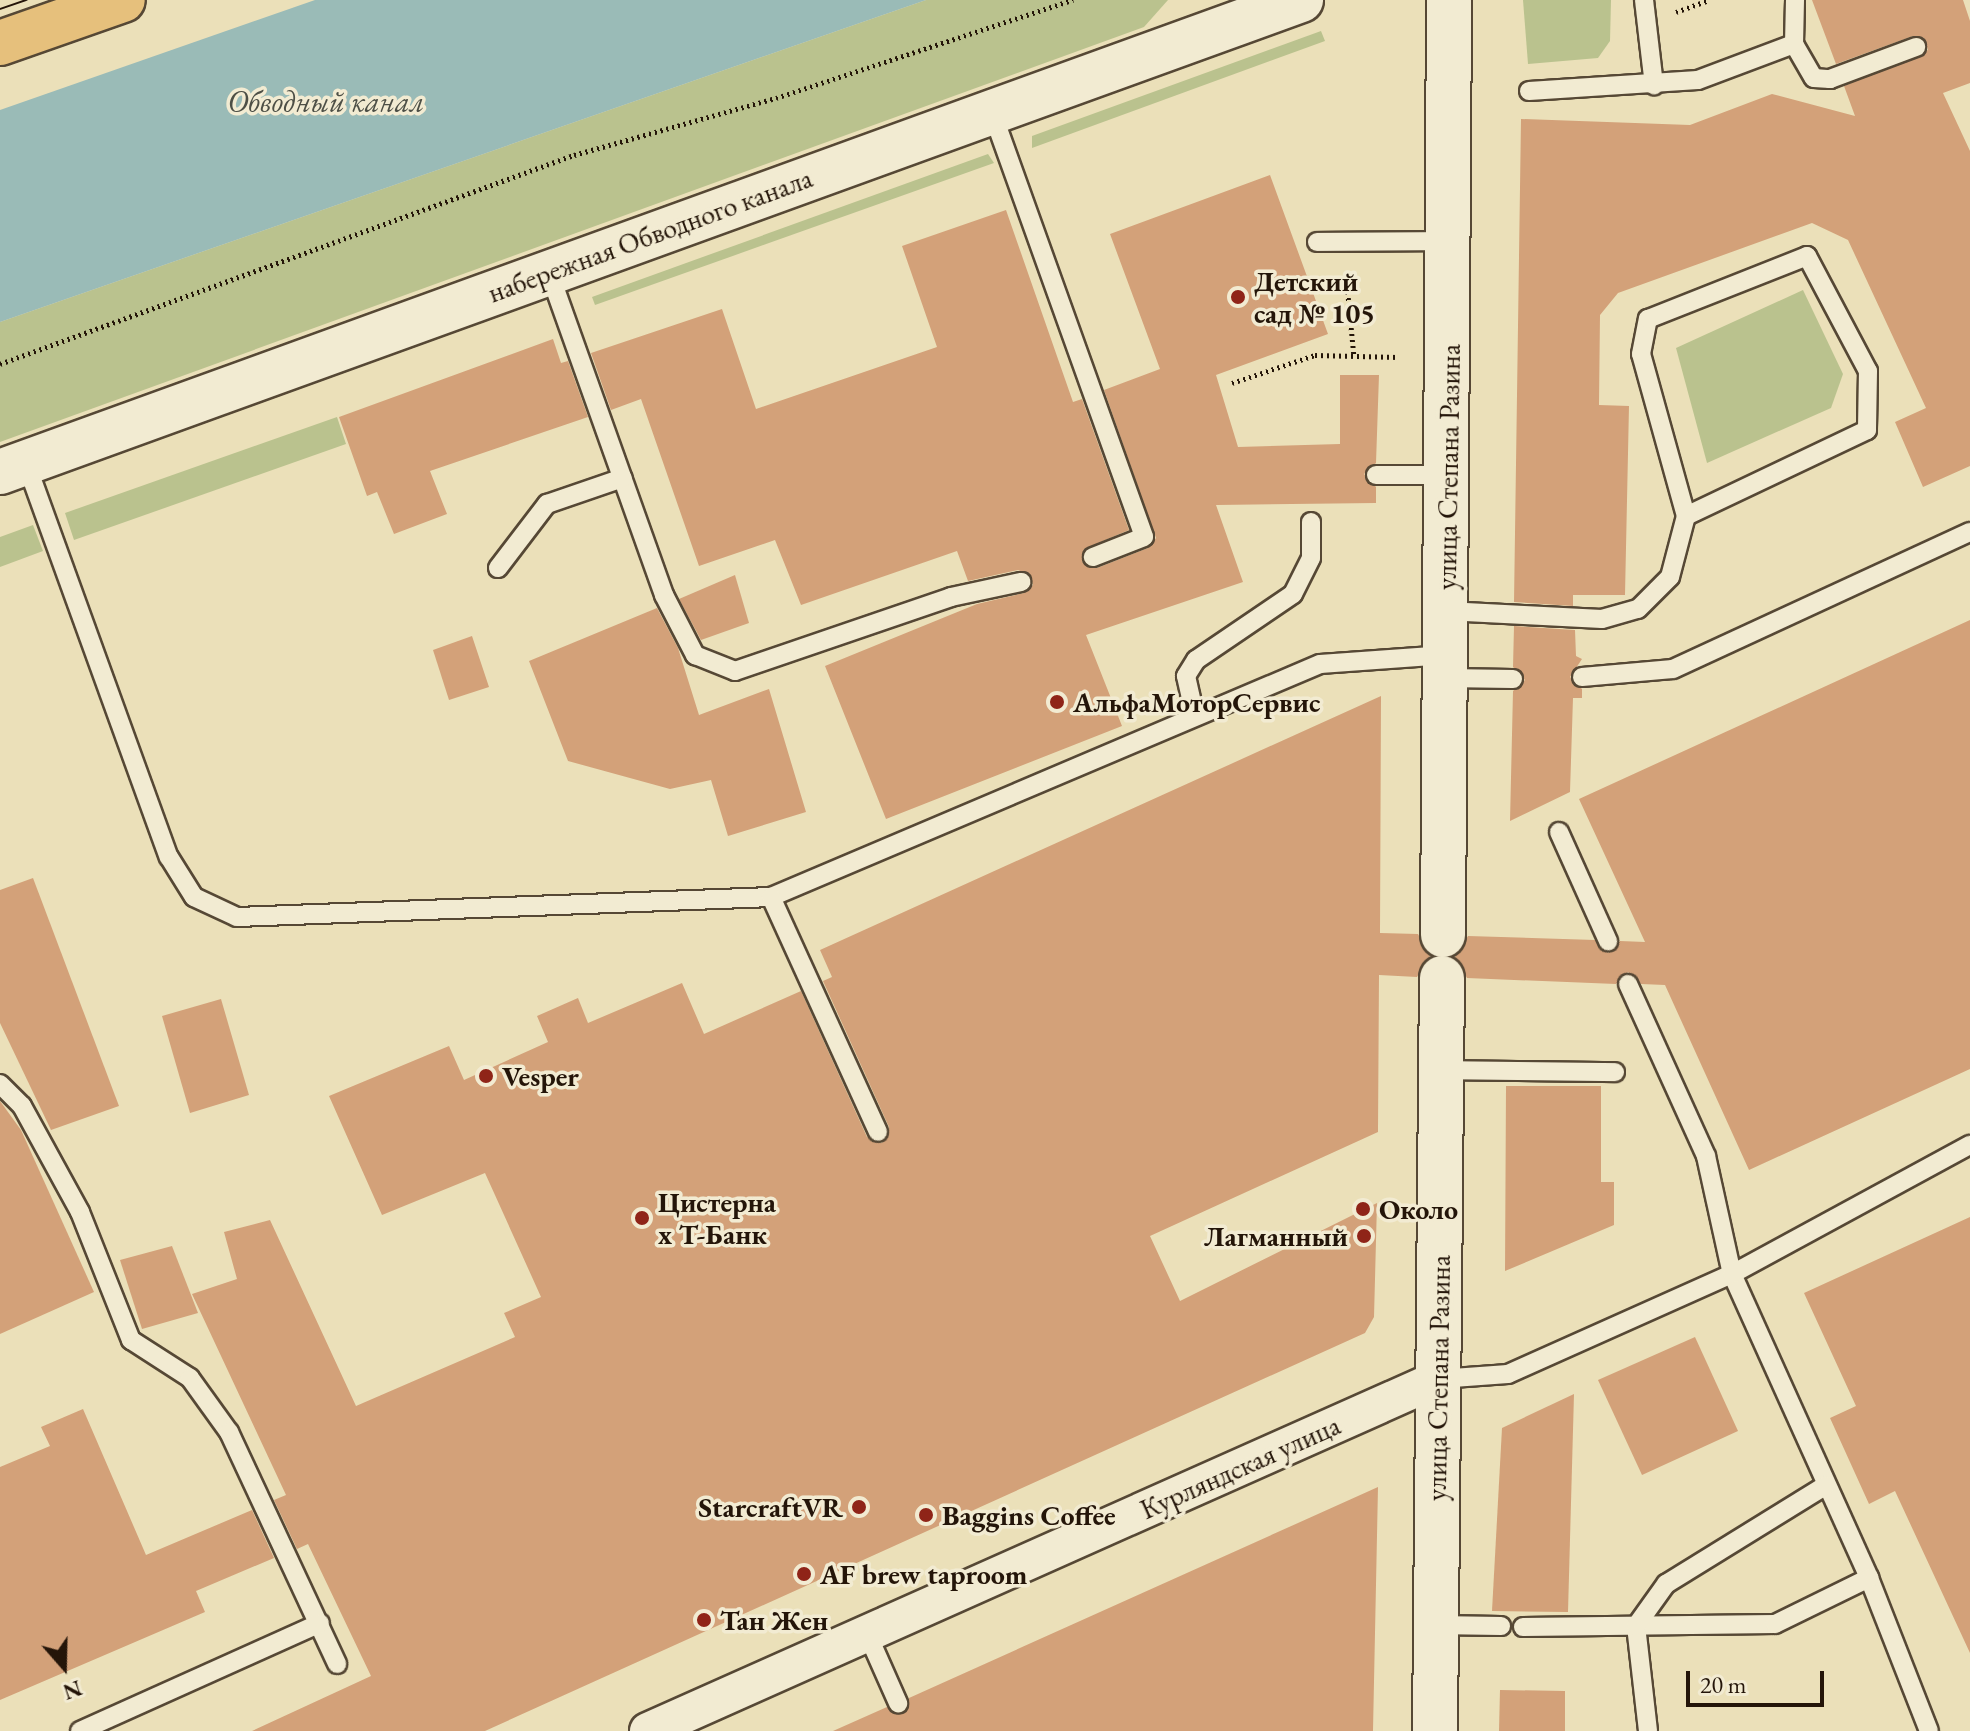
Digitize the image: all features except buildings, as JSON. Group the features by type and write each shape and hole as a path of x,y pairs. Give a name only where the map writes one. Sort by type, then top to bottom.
{"main road":[{"path":"0,43 123,0"}],"street":[{"name":"набережная Обводного канала","path":"13,467 1301,0"},
{"name":"улица Степана Разина","path":"1443,935 1450,241 1449,0"},
{"name":"улица Степана Разина","path":"1435,1731 1442,978"},
{"name":"Курляндская улица","path":"648,1731 1438,1379"}],"lane":[{"path":"1644,0 1654,85"},
{"path":"1795,0 1794,44 1808,73 1830,79 1916,47"},
{"path":"1529,91 1698,80 1794,44"},
{"path":"992,112 1144,537 1093,557"},
{"path":"1317,242 1450,241"},
{"path":"1446,611 1602,619 1638,609 1670,577 1686,516 1641,354 1648,319 1807,256 1868,371 1867,430 1686,516"},
{"path":"548,272 664,595 695,655 735,671 951,597 1021,582"},
{"path":"13,467 169,857 194,897 237,917 286,919 771,897 1320,664 1446,666 1513,679"},
{"path":"1376,475 1447,475"},
{"path":"498,568 547,504 623,478"},
{"path":"1195,716 1186,676 1196,660 1293,594 1311,558 1311,522"},
{"path":"1582,677 1673,669 1970,532"},
{"path":"1559,832 1608,941"},
{"path":"771,897 878,1132"},
{"path":"1628,984 1706,1156 1732,1274 1869,1578 1929,1731"},
{"path":"1441,1070 1615,1072"},
{"path":"0,1084 22,1106 80,1212 131,1340 190,1378 229,1432 337,1664"},
{"path":"1438,1379 1508,1374 1732,1274 1970,1145"},
{"path":"1648,1731 1636,1626 1666,1584 1826,1485"},
{"path":"1523,1627 1775,1624 1869,1578"},
{"path":"80,1731 320,1623"},
{"path":"1435,1625 1501,1626"},
{"path":"867,1633 898,1703"}],"path":[{"path":"0,364 574,155 776,98 1073,0"},
{"path":"1343,242 1354,357"},
{"path":"1232,383 1315,355 1398,357"}],"green space":[{"path":"926,0 1168,0 1144,27 0,442 0,322"},
{"path":"1523,0 1611,0 1610,41 1598,58 1528,64"},
{"path":"1321,31 1325,41 1032,148 1032,136"},
{"path":"988,154 994,163 595,305 592,297"},
{"path":"1803,290 1843,374 1831,408 1707,463 1676,348"},
{"path":"337,417 346,444 74,540 65,513"},
{"path":"33,525 43,551 0,567 0,537"}],"water":[{"name":"Обводный канал","path":"315,0 926,0 0,322 0,110"}],"tram line":[{"path":"0,9 26,0"}],"place":[{"name":"Детский сад № 105","path":"1238,297"},
{"name":"АльфаМоторСервис","path":"1057,702"},
{"name":"Vesper","path":"486,1076"},
{"name":"Около","path":"1363,1209"},
{"name":"Цистерна х Т-Банк","path":"642,1218"},
{"name":"Лагманный","path":"1364,1236"},
{"name":"StarcraftVR","path":"859,1507"},
{"name":"Baggins Coffee","path":"926,1515"},
{"name":"AF brew taproom","path":"804,1574"},
{"name":"Тан Жен","path":"704,1620"}]}
